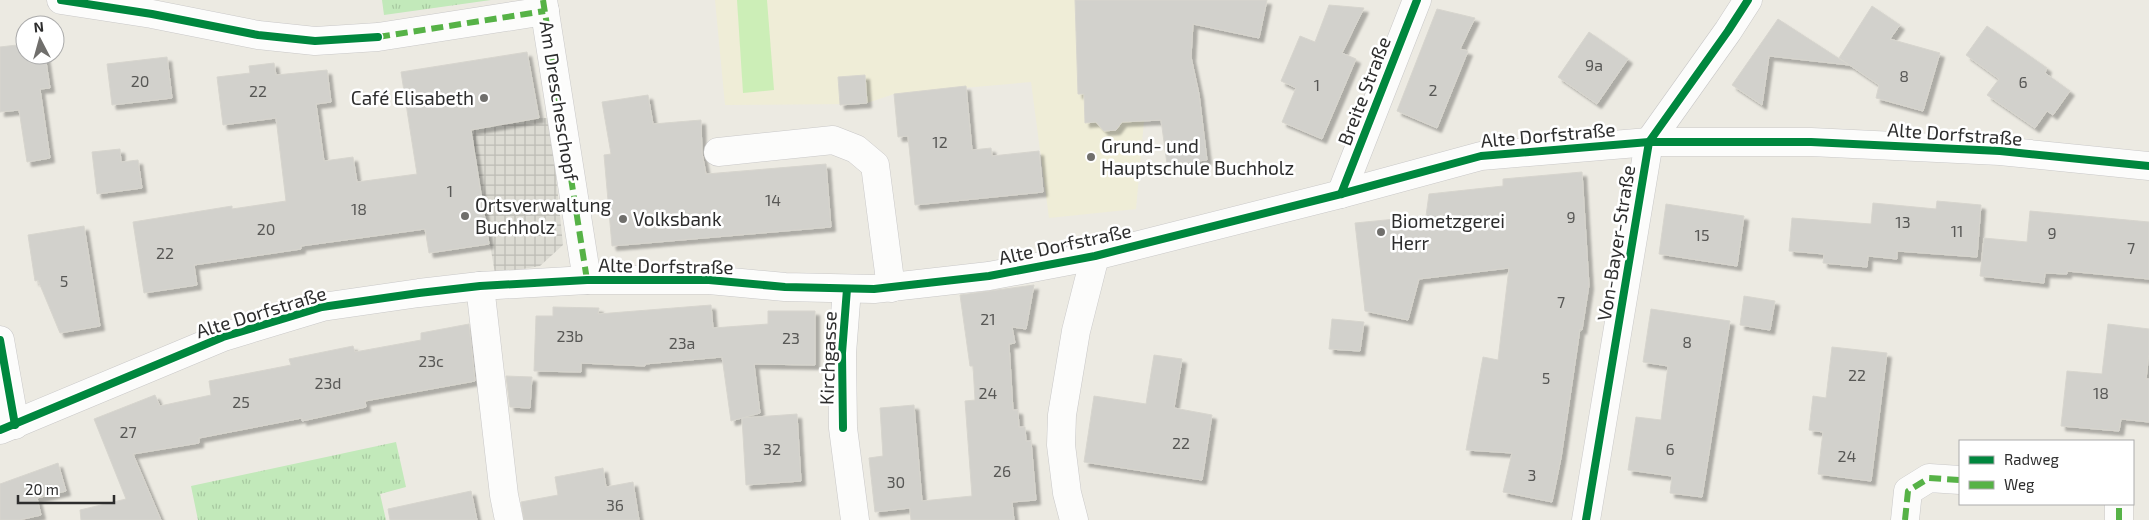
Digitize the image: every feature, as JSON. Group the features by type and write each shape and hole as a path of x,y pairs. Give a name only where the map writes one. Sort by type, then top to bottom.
{"street":[{"path":"62,0 152,14 258,35 315,41 378,37 544,6"},
{"name":"Breite Straße","path":"1341,194 1416,0"},
{"name":"Von-Bayer-Straße","path":"1586,520 1649,142 1748,0"},
{"name":"Am Drescheschopf","path":"544,6 587,280"},
{"path":"718,152 833,140 856,149 875,165 891,288"},
{"name":"Alte Dorfstraße","path":"7,427 222,337 322,307 480,286 587,280 709,280 786,287 847,289 891,288 989,276 1095,256 1341,194 1481,156 1649,142 1811,142 2000,152 2149,166"},
{"path":"1074,520 1067,493 1062,444 1062,415 1076,331 1095,256"},
{"path":"480,286 503,486 509,520"},
{"name":"Kirchgasse","path":"847,289 842,353 843,428 855,520"},
{"path":"0,340 7,427"},
{"path":"1905,520 1908,491 1929,478 1959,480"},
{"path":"2119,505 2119,520"}],"shaded area":[{"name":"Grund- und Hauptschule Buchholz","path":"715,0 1155,0 1136,209 1049,218 1031,82 894,94 867,103 725,105"},
{"path":"539,118 550,118 563,245 540,266 495,274 471,130"}],"green space":[{"path":"382,0 491,0 384,15"},
{"path":"737,0 767,0 774,90 743,93"},
{"path":"396,442 406,487 380,494 386,520 198,520 191,486"}],"building":[{"path":"1075,0 1267,0 1259,38 1193,24 1191,57 1199,94 1207,160 1167,164 1161,120 1122,122 1116,130 1104,131 1096,122 1085,123 1084,94 1078,94"},
{"path":"1329,5 1364,8 1342,53 1356,59 1322,139 1282,122 1296,88 1281,81 1300,36 1315,42"},
{"path":"1872,6 1900,25 1890,39 1940,53 1923,111 1876,98 1879,85 1839,58"},
{"path":"1437,9 1475,18 1460,49 1468,51 1437,128 1397,111"},
{"path":"1778,19 1849,65 1769,56 1762,105 1732,85"},
{"path":"1987,26 2047,68 2045,73 2070,91 2053,115 2047,111 2035,128 1987,95 1999,79 1966,55"},
{"path":"1589,32 1628,59 1597,104 1558,77"},
{"path":"15,45 15,65 47,65 50,88 40,89 50,158 27,162 19,110 0,112 0,47"},
{"path":"527,52 539,118 471,130 489,244 429,253 425,229 301,246 301,249 194,265 197,285 144,293 133,222 232,206 232,209 286,201 276,118 223,125 217,77 250,73 249,66 274,63 276,75 327,70 331,102 316,104 324,161 353,157 357,182 417,174 401,72"},
{"path":"167,57 172,98 112,105 107,64"},
{"path":"865,75 867,103 840,105 838,77"},
{"path":"966,86 972,150 991,148 992,156 1039,151 1043,192 915,205 908,136 898,137 894,94"},
{"path":"648,95 653,124 701,120 702,153 706,174 826,164 831,227 612,246 604,155 611,154 602,102"},
{"path":"120,149 121,162 138,160 142,188 97,194 92,152"},
{"path":"1582,172 1589,285 1552,502 1503,492 1512,453 1466,450 1483,357 1498,360 1509,268 1419,279 1408,320 1365,311 1355,223 1426,216 1429,194 1503,186 1503,179"},
{"path":"1937,201 1981,205 1977,257 1897,251 1897,259 1868,256 1867,267 1823,263 1824,254 1789,251 1792,218 1871,224 1873,203 1936,209"},
{"path":"1666,204 1744,216 1737,266 1659,254"},
{"path":"2030,211 2149,222 2149,279 2067,271 2067,274 2045,273 2044,283 1980,276 1984,238 2027,242"},
{"path":"84,226 100,326 60,333 38,280 35,281 28,235"},
{"path":"1034,285 1026,329 1012,327 1015,343 1009,344 1013,410 1018,410 1019,427 1025,427 1026,441 1031,441 1036,500 1012,502 1014,520 911,520 910,508 875,512 869,458 883,456 880,408 914,405 922,501 972,496 965,401 975,400 973,366 970,366 960,295"},
{"path":"1744,296 1775,301 1770,330 1740,325"},
{"path":"711,305 713,328 768,324 768,311 815,311 815,365 754,364 760,413 731,421 722,357 645,364 645,366 581,363 581,372 534,371 536,316 553,316 553,307 599,308 598,314"},
{"path":"1651,309 1730,321 1702,497 1670,493 1672,476 1628,470 1636,417 1661,420 1668,366 1643,362"},
{"path":"1332,319 1364,322 1360,351 1329,349"},
{"path":"469,324 475,381 365,401 366,407 302,421 302,418 199,438 199,443 133,454 161,520 81,520 80,510 126,499 94,419 155,395 160,406 211,395 209,381 291,365 289,359 353,346 355,352 421,340 421,333"},
{"path":"2108,324 2149,329 2146,379 2149,379 2149,422 2121,419 2119,431 2061,426 2067,371 2102,374"},
{"path":"1832,347 1887,353 1871,481 1818,474 1823,432 1809,430 1813,396 1826,398"},
{"path":"1154,355 1182,359 1174,408 1212,415 1202,480 1084,462 1094,396 1146,404"},
{"path":"506,376 532,377 530,408 510,407"},
{"path":"797,414 801,481 746,485 742,418"},
{"path":"58,463 66,491 37,498 41,515 19,520 0,520 0,484"},
{"path":"603,468 606,487 633,482 639,520 524,520 521,502 558,495 555,477"},
{"path":"471,491 477,520 390,520 388,509"}],"marked path":[{"path":"543,0 587,280"},
{"path":"378,37 545,11"},
{"path":"1905,520 1908,491 1929,478 1959,480"},
{"path":"2119,505 2119,520"}],"cycle path":[{"path":"61,0 152,14 258,35 315,41 378,37"},
{"path":"1341,194 1417,0"},
{"path":"1586,520 1649,142 1748,0"},
{"path":"0,430 223,337 322,307 480,286 587,280 709,280 785,287 874,289 989,276 1095,256 1341,194 1481,156 1649,142 1811,142 2000,151 2149,166"},
{"path":"843,428 842,353 847,289"},
{"path":"0,340 15,425"}],"place":[{"name":"Café Elisabeth","path":"484,98"},
{"name":"Grund- und Hauptschule Buchholz","path":"1091,157"},
{"name":"Ortsverwaltung Buchholz","path":"465,216"},
{"name":"Volksbank","path":"623,219"},
{"name":"Biometzgerei Herr","path":"1381,232"}]}
